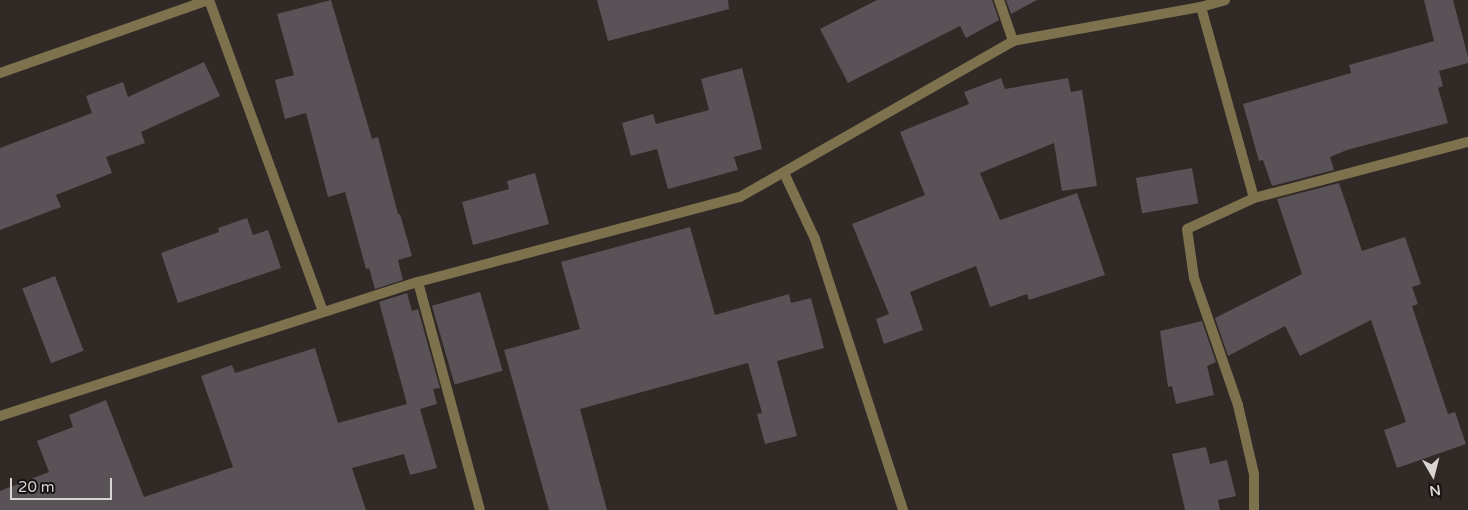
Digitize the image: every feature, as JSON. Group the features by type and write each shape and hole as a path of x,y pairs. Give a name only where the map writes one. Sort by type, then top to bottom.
{"street":[{"path":"0,73 209,0 323,312"},
{"path":"999,0 1013,41"},
{"path":"0,416 418,282 740,197 1013,41 1201,7 1225,0"},
{"path":"1201,7 1254,198"},
{"path":"1254,510 1254,474 1238,405 1194,278 1187,229 1254,198 1468,142"},
{"path":"784,173 815,239 903,510"},
{"path":"418,282 480,510"}],"building":[{"path":"331,0 372,139 378,137 398,214 400,214 412,256 398,260 403,280 375,289 369,268 366,269 345,192 328,197 306,113 285,119 275,80 294,75 277,14"},
{"path":"597,0 728,0 729,9 608,41"},
{"path":"877,0 992,0 999,20 966,38 960,26 848,83 820,29"},
{"path":"1006,0 1037,0 1011,14"},
{"path":"1424,0 1453,0 1468,57 1468,63 1439,71 1443,86 1438,88 1448,123 1347,150 1330,157 1334,170 1272,186 1263,160 1259,161 1243,104 1351,73 1349,65 1434,41"},
{"path":"204,62 220,96 141,132 145,143 106,157 112,173 56,195 61,207 0,230 0,148 92,113 86,96 123,82 128,97"},
{"path":"742,68 762,149 734,157 738,170 668,189 657,149 631,156 622,123 653,114 656,124 709,110 701,79"},
{"path":"1001,78 1005,89 1068,78 1071,92 1082,90 1097,186 1062,191 1054,143 980,173 1000,220 1077,193 1105,275 1029,300 1027,294 990,307 976,266 910,292 923,330 884,344 876,319 889,314 852,224 925,195 900,132 969,104 964,92"},
{"path":"1192,168 1198,203 1142,213 1136,178"},
{"path":"535,173 549,224 473,245 462,202 509,189 507,181"},
{"path":"1339,183 1362,251 1405,237 1421,284 1412,287 1418,304 1412,306 1448,414 1455,412 1466,444 1397,468 1384,430 1406,422 1371,320 1300,356 1285,326 1228,356 1215,318 1302,274 1277,199"},
{"path":"247,218 253,235 268,230 281,268 178,303 161,253 219,232 218,228"},
{"path":"690,227 715,315 789,294 791,303 811,298 824,348 777,361 797,436 765,444 757,414 762,413 748,363 580,409 607,510 549,510 504,350 580,329 561,262"},
{"path":"55,276 84,351 51,363 22,289"},
{"path":"480,292 503,371 455,385 432,306"},
{"path":"407,293 412,311 418,309 440,388 433,389 437,404 420,409 437,468 410,475 404,454 352,468 366,510 0,510 0,491 49,472 37,441 73,427 69,415 106,400 144,497 233,467 201,376 232,365 235,373 315,348 338,423 407,404 379,302"},
{"path":"1202,321 1216,362 1207,366 1214,395 1176,404 1172,386 1168,387 1160,331"},
{"path":"1206,447 1210,464 1227,460 1236,496 1218,500 1220,510 1185,510 1172,454"}]}
